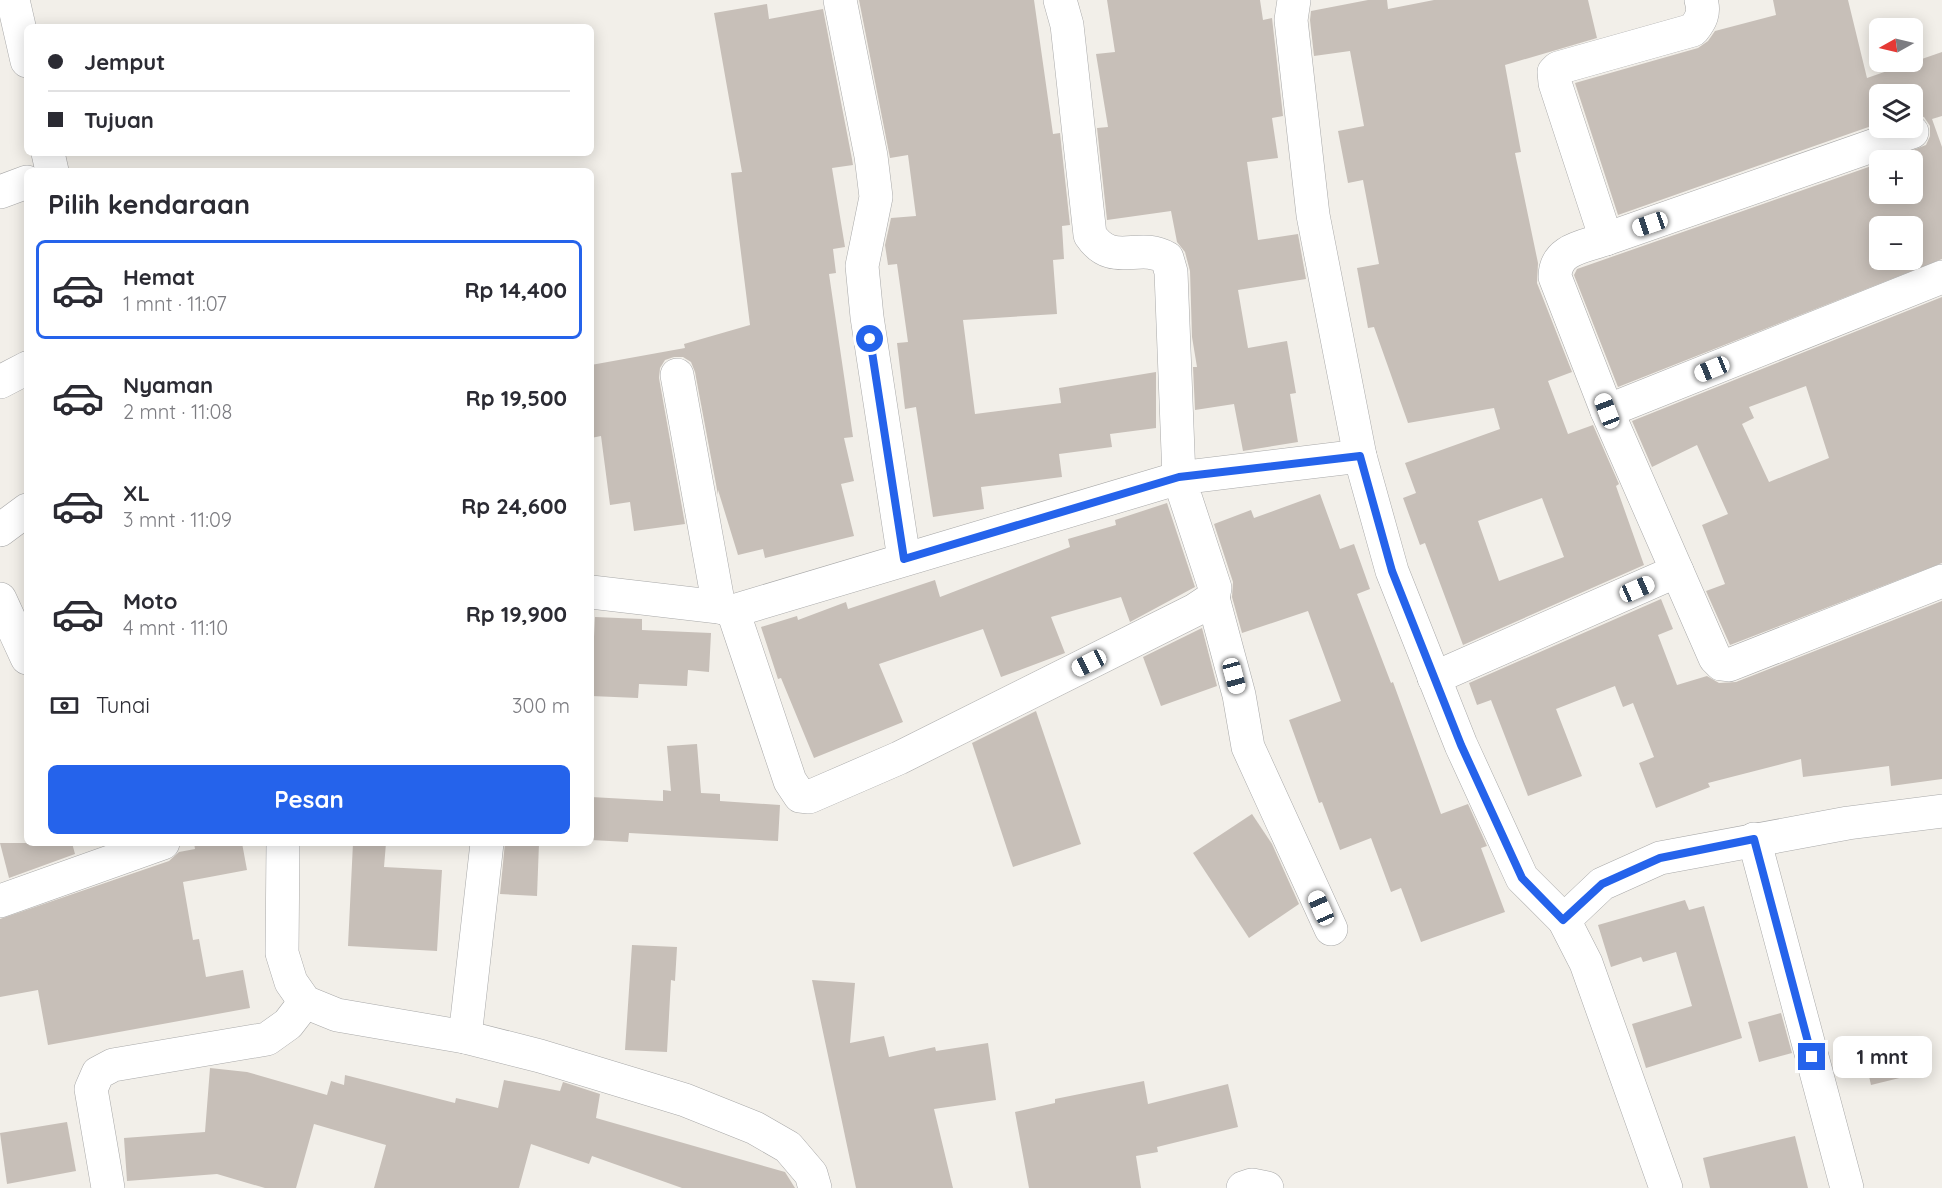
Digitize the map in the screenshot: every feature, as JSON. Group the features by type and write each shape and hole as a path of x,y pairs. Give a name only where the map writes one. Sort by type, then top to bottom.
{"street":[{"path":"13,0 24,48"},
{"path":"840,0 871,156 876,198 867,231 863,276 867,317 904,559"},
{"path":"1060,0 1067,25 1090,235 1098,248 1109,253 1156,252 1167,258 1171,272 1179,477 1215,588 1213,598 1239,695 1248,747 1330,929"},
{"path":"1294,0 1291,20 1313,215 1360,456 1392,571 1434,678 1522,878 1563,920 1586,963 1666,1188"},
{"path":"1606,239 1555,83 1554,72 1558,68 1694,30 1702,19 1704,8 1701,0"},
{"path":"1895,138 1562,254 1555,265 1555,277 1607,411 1715,658 1721,664 1729,665 1942,581"},
{"path":"0,192 24,183"},
{"path":"1607,411 1942,277"},
{"path":"0,382 24,370"},
{"path":"677,375 726,609 790,781 800,796 809,797 899,758 1195,610 1213,598"},
{"path":"594,592 726,609 1179,477 1360,456"},
{"path":"0,530 24,512"},
{"path":"1434,678 1677,571"},
{"path":"0,599 24,651"},
{"path":"1563,920 1602,884 1660,858 1754,839 1942,811"},
{"path":"1754,839 1847,1188"},
{"path":"0,901 100,853 144,846"},
{"path":"283,846 282,953 291,982 305,1002 337,1015 465,1037 540,1056 685,1100 755,1128 788,1146 811,1174 815,1188"},
{"path":"465,1037 487,846"},
{"path":"108,1188 91,1089 98,1073 113,1065 267,1039 288,1024 305,1002"},
{"path":"1243,1188 1252,1185 1267,1188"}],"building":[{"path":"859,0 1034,0 1053,134 1060,133 1070,225 1062,226 1064,259 1053,260 1057,314 963,320 975,414 1061,403 1059,388 1156,372 1156,428 1110,434 1112,447 1059,454 1062,477 981,487 984,509 933,517 916,407 905,409 897,343 908,342 897,264 888,265 885,245 891,218 916,216 908,155 890,158"},
{"path":"1107,0 1260,0 1263,20 1272,18 1283,116 1272,118 1278,158 1247,162 1258,240 1298,234 1306,279 1238,290 1248,348 1287,341 1296,393 1290,394 1298,442 1243,451 1234,404 1195,410 1193,367 1197,367 1192,337 1190,271 1185,252 1177,242 1171,211 1107,220 1097,128 1108,127 1096,54 1115,52"},
{"path":"1368,0 1387,0 1388,9 1434,0 1588,0 1597,38 1505,65 1521,152 1515,153 1538,263 1537,283 1572,372 1548,381 1568,434 1593,425 1619,484 1616,486 1644,565 1463,645 1425,543 1420,545 1403,498 1416,493 1405,463 1500,429 1494,408 1408,423 1374,327 1368,328 1357,268 1379,264 1363,180 1348,183 1338,131 1364,126 1350,51 1314,56 1311,11","holes":["1542,498 1564,557 1499,581 1478,521"]},
{"path":"1773,0 1848,0 1867,78 1884,72 1923,72 1923,59 1942,52 1942,116 1932,119 1942,147 1942,259 1923,267 1923,216 1869,216 1869,270 1914,270 1618,387 1574,275 1577,269 1869,167 1869,204 1923,204 1923,150 1913,150 1926,145 1930,136 1930,126 1923,117 1923,84 1869,84 1869,127 1618,215 1575,83 1698,48 1708,41 1715,31 1776,15"},
{"path":"767,4 769,19 823,9 853,165 832,168 845,247 833,249 836,273 829,274 853,437 844,438 854,481 841,484 854,536 765,558 763,549 738,555 718,490 718,495 695,372 691,362 683,357 665,360 660,368 659,378 685,524 634,531 630,502 610,505 601,436 594,437 594,364 685,348 684,344 750,325 731,173 742,172 714,13"},
{"path":"1942,297 1942,563 1730,645 1706,591 1725,584 1702,525 1728,514 1697,445 1652,467 1632,421","holes":["1806,386 1829,458 1769,482 1742,424 1754,418 1749,407"]},
{"path":"1320,494 1340,549 1354,544 1370,589 1357,594 1391,683 1393,682 1441,814 1468,804 1487,846 1481,848 1505,912 1421,942 1401,888 1391,892 1371,838 1340,850 1322,802 1319,803 1289,720 1341,701 1308,611 1242,633 1232,597 1233,582 1214,524 1251,510 1254,518"},
{"path":"1167,503 1195,587 1130,622 1121,597 1051,617 1065,653 1001,677 983,629 879,664 903,722 814,758 781,678 778,679 761,627 797,616 798,620 846,602 848,609 935,580 940,597 1070,547 1068,539 1116,525 1115,520"},
{"path":"1661,599 1673,629 1658,635 1677,685 1707,676 1719,683 1736,682 1942,601 1942,779 1891,786 1889,766 1803,777 1801,759 1708,783 1710,787 1656,808 1639,763 1654,757 1633,703 1623,707 1615,686 1556,709 1582,776 1528,796 1491,700 1477,705 1469,683"},
{"path":"595,617 642,619 642,630 711,633 709,672 688,670 687,686 639,684 638,698 594,696"},
{"path":"1202,628 1217,686 1161,706 1143,657"},
{"path":"1036,711 1081,844 1013,867 972,743"},
{"path":"697,744 701,793 720,794 720,801 780,805 778,841 629,833 628,842 594,840 594,797 663,801 663,790 671,791 667,746"},
{"path":"1252,814 1272,844 1299,904 1249,938 1193,853"},
{"path":"0,843 24,843 24,846 73,846 75,854 9,878"},
{"path":"194,846 243,846 247,870 183,882 193,940 199,939 206,977 243,970 250,1008 48,1045 38,990 0,997 0,919 169,861 179,852 195,849"},
{"path":"353,846 386,846 384,867 442,870 437,951 348,946"},
{"path":"505,846 539,846 537,896 500,894"},
{"path":"1685,900 1689,910 1704,906 1742,1038 1646,1068 1632,1024 1692,1006 1676,952 1643,962 1641,957 1611,967 1598,925"},
{"path":"632,945 677,947 675,981 671,980 667,1052 625,1050"},
{"path":"812,980 855,983 850,1043 884,1036 889,1057 935,1047 936,1051 988,1043 996,1100 934,1109 953,1188 856,1188"},
{"path":"1781,1013 1792,1053 1759,1062 1748,1022"},
{"path":"1916,1037 1924,1072 1871,1085 1863,1050"},
{"path":"210,1068 247,1072 327,1095 331,1081 344,1085 345,1075 455,1103 456,1098 498,1108 504,1080 560,1091 563,1082 600,1094 596,1118 785,1172 795,1188 682,1188 592,1156 589,1164 531,1144 519,1188 374,1188 386,1145 314,1124 296,1188 265,1188 217,1174 127,1181 124,1138 205,1132"},
{"path":"1144,1081 1148,1104 1228,1084 1238,1127 1157,1147 1158,1152 1136,1156 1141,1188 1029,1188 1015,1112 1055,1103 1055,1099"},
{"path":"67,1122 76,1171 7,1184 0,1133"},
{"path":"1795,1136 1808,1188 1710,1188 1703,1158"}],"route":[{"path":"870,339 904,559 1179,477 1360,456 1392,571 1461,745 1522,878 1563,920 1602,884 1660,858 1754,839 1812,1057"}]}
